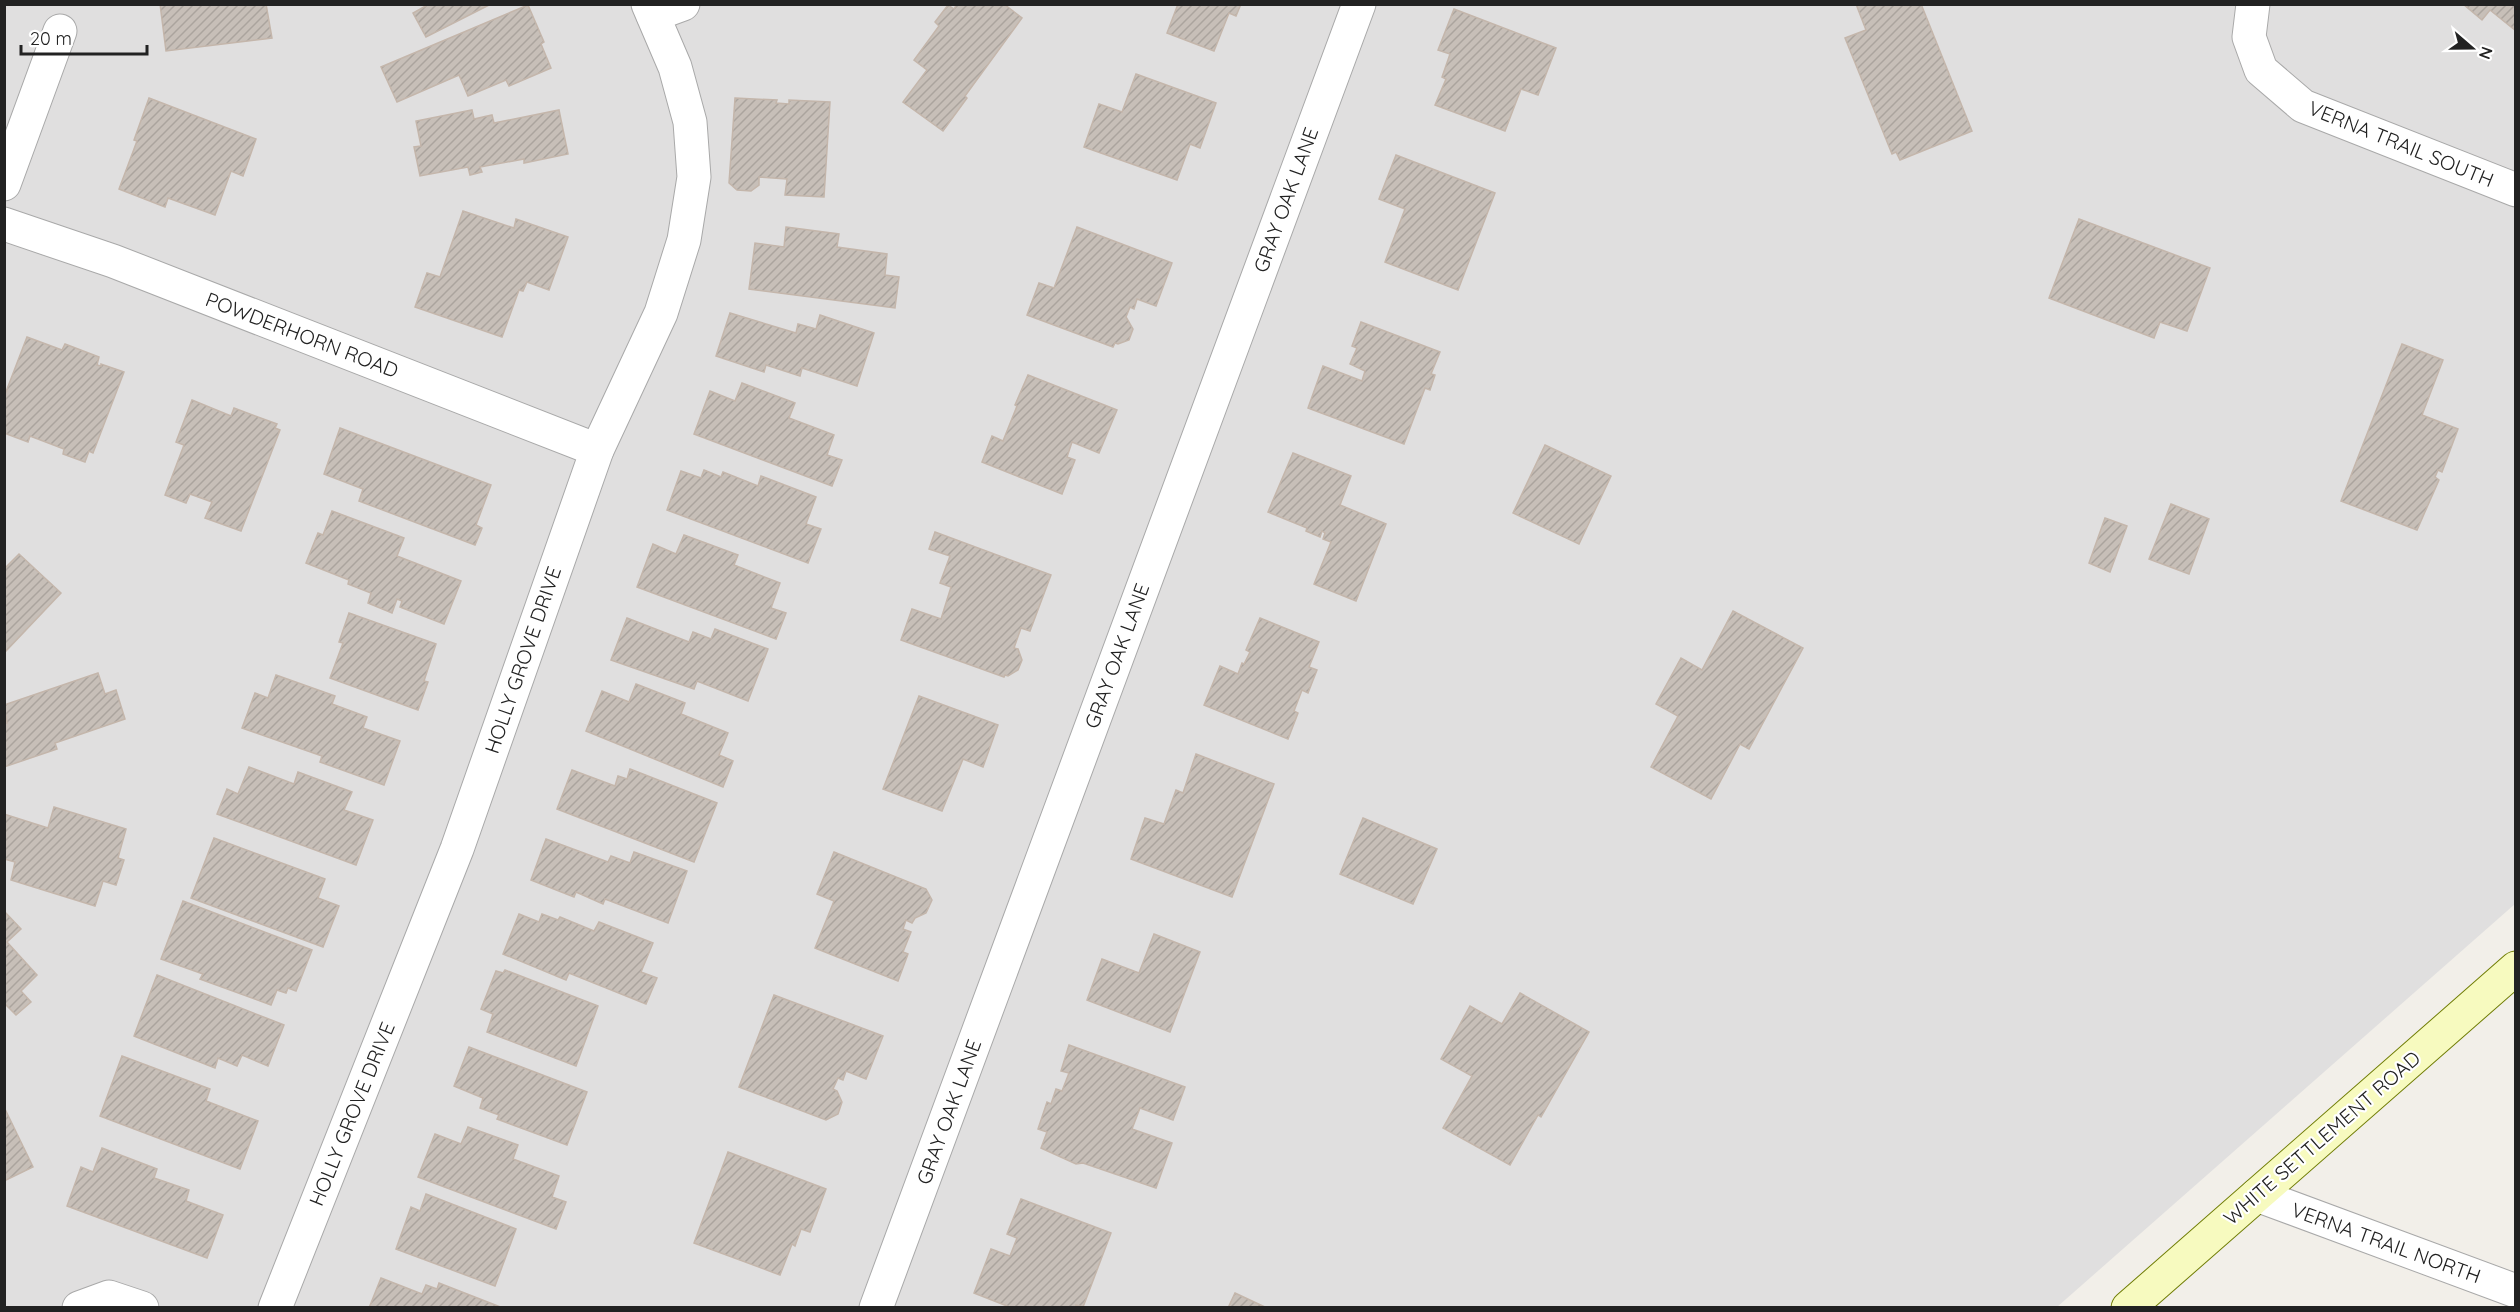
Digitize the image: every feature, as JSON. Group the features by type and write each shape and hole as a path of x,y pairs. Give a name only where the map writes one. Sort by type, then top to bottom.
{"main road":[{"name":"WHITE SETTLEMENT ROAD","path":"2128,1308 2516,968"}],"street":[{"name":"GRAY OAK LANE","path":"876,1308 1359,4"},
{"name":"VERNA TRAIL SOUTH","path":"2253,4 2248,37 2261,70 2303,106 2516,190"},
{"name":"HOLLY GROVE DRIVE","path":"275,1308 457,849 597,450 661,313 684,240 694,177 690,122 661,8"},
{"path":"4,184 60,31"},
{"name":"POWDERHORN ROAD","path":"4,224 113,261 597,450"},
{"name":"VERNA TRAIL NORTH","path":"2257,1195 2516,1291"},
{"path":"78,1308 109,1297 142,1308"}],"shaded area":[{"path":"5,5 2515,5 2515,904 2057,1307 5,1308"}],"building":[{"path":"160,4 266,4 272,38 166,51"},
{"path":"429,4 491,4 426,37 413,13"},
{"path":"957,4 1004,4 1022,18 965,96 967,98 943,131 903,102 927,70 914,60 939,26 935,22 948,5 954,9"},
{"path":"1178,4 1241,4 1236,16 1229,13 1214,51 1167,33"},
{"path":"1856,4 1921,4 1972,131 1900,160 1896,152 1892,154 1845,38 1866,30"},
{"path":"2463,4 2516,4 2516,31 2490,10 2482,20"},
{"path":"528,5 544,42 541,44 551,68 509,86 506,80 468,96 459,75 397,102 381,67"},
{"path":"1454,9 1556,48 1538,95 1521,89 1505,131 1435,105 1446,79 1442,77 1450,54 1438,50"},
{"path":"1136,74 1216,103 1200,148 1190,144 1177,180 1084,147 1099,104 1122,112"},
{"path":"149,98 256,139 243,176 231,171 215,215 168,198 165,207 119,189 137,141 134,140"},
{"path":"735,98 777,100 776,103 789,104 789,100 830,102 824,197 785,195 787,179 759,177 759,185 751,191 737,190 729,183"},
{"path":"472,110 474,119 492,115 494,123 559,110 568,154 524,163 524,159 480,167 482,172 470,175 468,167 420,176 414,147 421,146 416,121"},
{"path":"1396,155 1495,193 1458,290 1385,262 1405,209 1379,199"},
{"path":"463,211 514,228 516,219 568,237 549,290 527,282 523,291 519,290 502,337 415,307 427,273 440,277"},
{"path":"2079,219 2210,268 2187,331 2160,322 2154,338 2049,298"},
{"path":"786,227 839,234 837,247 887,254 885,275 899,277 895,308 749,289 755,243 784,247"},
{"path":"1077,227 1172,263 1156,306 1137,299 1134,309 1130,307 1126,317 1133,329 1129,340 1115,343 1113,347 1027,315 1039,283 1054,288"},
{"path":"730,313 796,333 798,324 816,329 820,315 874,333 857,386 802,368 800,376 766,365 764,372 716,356"},
{"path":"1361,322 1440,352 1431,374 1435,375 1430,390 1425,388 1404,444 1308,408 1323,366 1362,381 1365,371 1350,364 1357,348 1352,346"},
{"path":"27,337 62,350 65,344 99,357 97,365 101,366 101,364 124,372 93,453 89,451 85,462 63,454 64,449 30,436 28,442 4,433 4,397"},
{"path":"2402,344 2443,360 2422,415 2458,429 2442,472 2438,470 2435,477 2439,480 2417,530 2341,501"},
{"path":"1028,375 1117,410 1099,453 1072,442 1067,457 1075,460 1062,494 982,462 992,436 1003,441"},
{"path":"742,383 795,403 789,418 834,435 827,455 842,460 832,486 694,434 710,391 735,401"},
{"path":"192,400 231,416 234,408 277,424 275,428 280,430 241,531 205,518 212,502 190,494 186,503 165,495 184,445 176,442"},
{"path":"340,428 491,485 476,525 482,528 475,545 359,501 363,489 324,474"},
{"path":"1545,445 1611,476 1579,544 1513,513"},
{"path":"1293,453 1351,476 1340,505 1386,524 1356,601 1314,584 1331,542 1323,539 1325,533 1322,531 1320,537 1306,531 1307,528 1268,512"},
{"path":"704,470 721,477 723,472 758,486 761,476 816,497 806,524 821,529 808,563 667,510 681,471 701,478"},
{"path":"2171,504 2209,519 2189,574 2149,559"},
{"path":"332,511 404,538 397,556 461,581 444,624 400,607 402,601 397,599 392,613 368,603 371,593 348,584 349,580 306,563 318,533 323,535"},
{"path":"2105,518 2127,526 2110,572 2089,563"},
{"path":"935,532 1051,575 1030,631 1021,628 1014,648 1018,649 1022,660 1018,670 1008,676 1004,677 901,640 912,609 941,619 951,587 940,583 950,556 929,549"},
{"path":"684,535 738,555 734,565 780,583 771,608 786,613 776,639 637,587 653,544 676,554"},
{"path":"19,554 61,593 4,653 4,569"},
{"path":"1733,611 1803,648 1749,749 1740,744 1711,799 1651,767 1678,716 1656,704 1681,658 1702,670"},
{"path":"349,613 436,644 424,681 428,682 418,710 330,678 343,643 339,642"},
{"path":"627,618 689,642 693,632 711,639 715,629 768,649 748,701 697,681 694,689 611,660"},
{"path":"1260,618 1319,642 1309,667 1317,670 1308,693 1302,690 1294,711 1298,713 1288,739 1204,705 1220,666 1238,674 1250,652 1246,650"},
{"path":"98,673 105,694 116,690 125,719 55,743 57,749 4,767 4,724 7,723 4,705"},
{"path":"276,675 335,696 332,704 367,717 363,728 400,741 384,785 320,762 322,756 242,728 255,693 268,698"},
{"path":"636,684 685,703 681,714 728,733 719,755 733,761 723,787 586,731 602,691 629,702"},
{"path":"919,696 998,725 983,767 963,759 942,811 883,789"},
{"path":"1196,754 1274,784 1232,897 1131,859 1145,818 1164,824 1176,790 1183,793"},
{"path":"249,767 294,784 298,772 352,792 344,810 373,820 356,865 217,814 227,789 238,794"},
{"path":"630,769 717,803 694,862 557,809 572,770 615,786 618,776 627,779"},
{"path":"54,807 126,829 118,858 124,860 116,885 103,881 95,906 11,880 15,862 4,859 4,814 48,828"},
{"path":"1363,818 1437,849 1413,904 1340,874"},
{"path":"214,838 325,879 318,898 339,906 323,947 191,898"},
{"path":"546,839 608,862 611,856 630,863 634,852 687,871 668,923 605,899 603,904 576,892 574,897 531,880"},
{"path":"834,852 926,889 932,900 926,913 915,918 912,923 906,920 903,929 911,932 903,952 908,954 898,981 815,948 834,901 817,894"},
{"path":"183,901 312,950 296,991 288,988 286,993 277,990 271,1005 200,979 203,974 161,959"},
{"path":"4,911 21,929 7,942 37,975 21,991 31,1002 16,1015 4,1003"},
{"path":"519,914 539,922 542,914 558,920 560,917 594,931 599,922 653,943 641,972 657,978 646,1004 569,973 566,980 503,954"},
{"path":"1154,934 1200,952 1170,1032 1087,1000 1102,959 1139,973"},
{"path":"505,970 598,1006 576,1066 487,1032 493,1014 481,1009 496,971 503,973"},
{"path":"157,975 284,1025 268,1066 242,1055 237,1066 218,1058 215,1068 134,1036"},
{"path":"1520,993 1589,1032 1541,1117 1538,1115 1510,1165 1443,1128 1472,1076 1441,1059 1470,1006 1502,1024"},
{"path":"774,995 883,1036 866,1079 846,1071 843,1080 838,1078 833,1089 837,1091 842,1102 838,1114 826,1120 739,1087"},
{"path":"1069,1045 1185,1087 1173,1120 1140,1108 1132,1129 1172,1143 1156,1188 1083,1163 1076,1164 1041,1148 1047,1132 1038,1129 1047,1102 1051,1104 1056,1089 1062,1091 1069,1073 1061,1071"},
{"path":"469,1047 587,1092 567,1145 497,1119 499,1115 480,1108 483,1098 454,1086"},
{"path":"122,1056 210,1089 206,1101 258,1121 240,1169 100,1116"},
{"path":"4,1107 33,1167 4,1181"},
{"path":"468,1127 518,1145 513,1159 559,1176 552,1197 566,1202 556,1229 418,1177 435,1134 461,1144"},
{"path":"102,1148 157,1169 154,1178 189,1190 186,1201 223,1215 207,1258 67,1206 81,1167 93,1172"},
{"path":"728,1152 826,1189 810,1232 801,1229 795,1246 792,1244 780,1275 694,1243"},
{"path":"426,1194 516,1229 495,1286 396,1249 411,1207 420,1211"},
{"path":"1021,1199 1111,1233 1083,1307 1076,1305 1075,1308 1012,1308 974,1293 991,1249 1010,1256 1017,1238 1007,1234"},
{"path":"381,1278 422,1294 426,1285 437,1289 439,1283 503,1308 369,1308"},
{"path":"1235,1293 1267,1308 1228,1308"}]}
